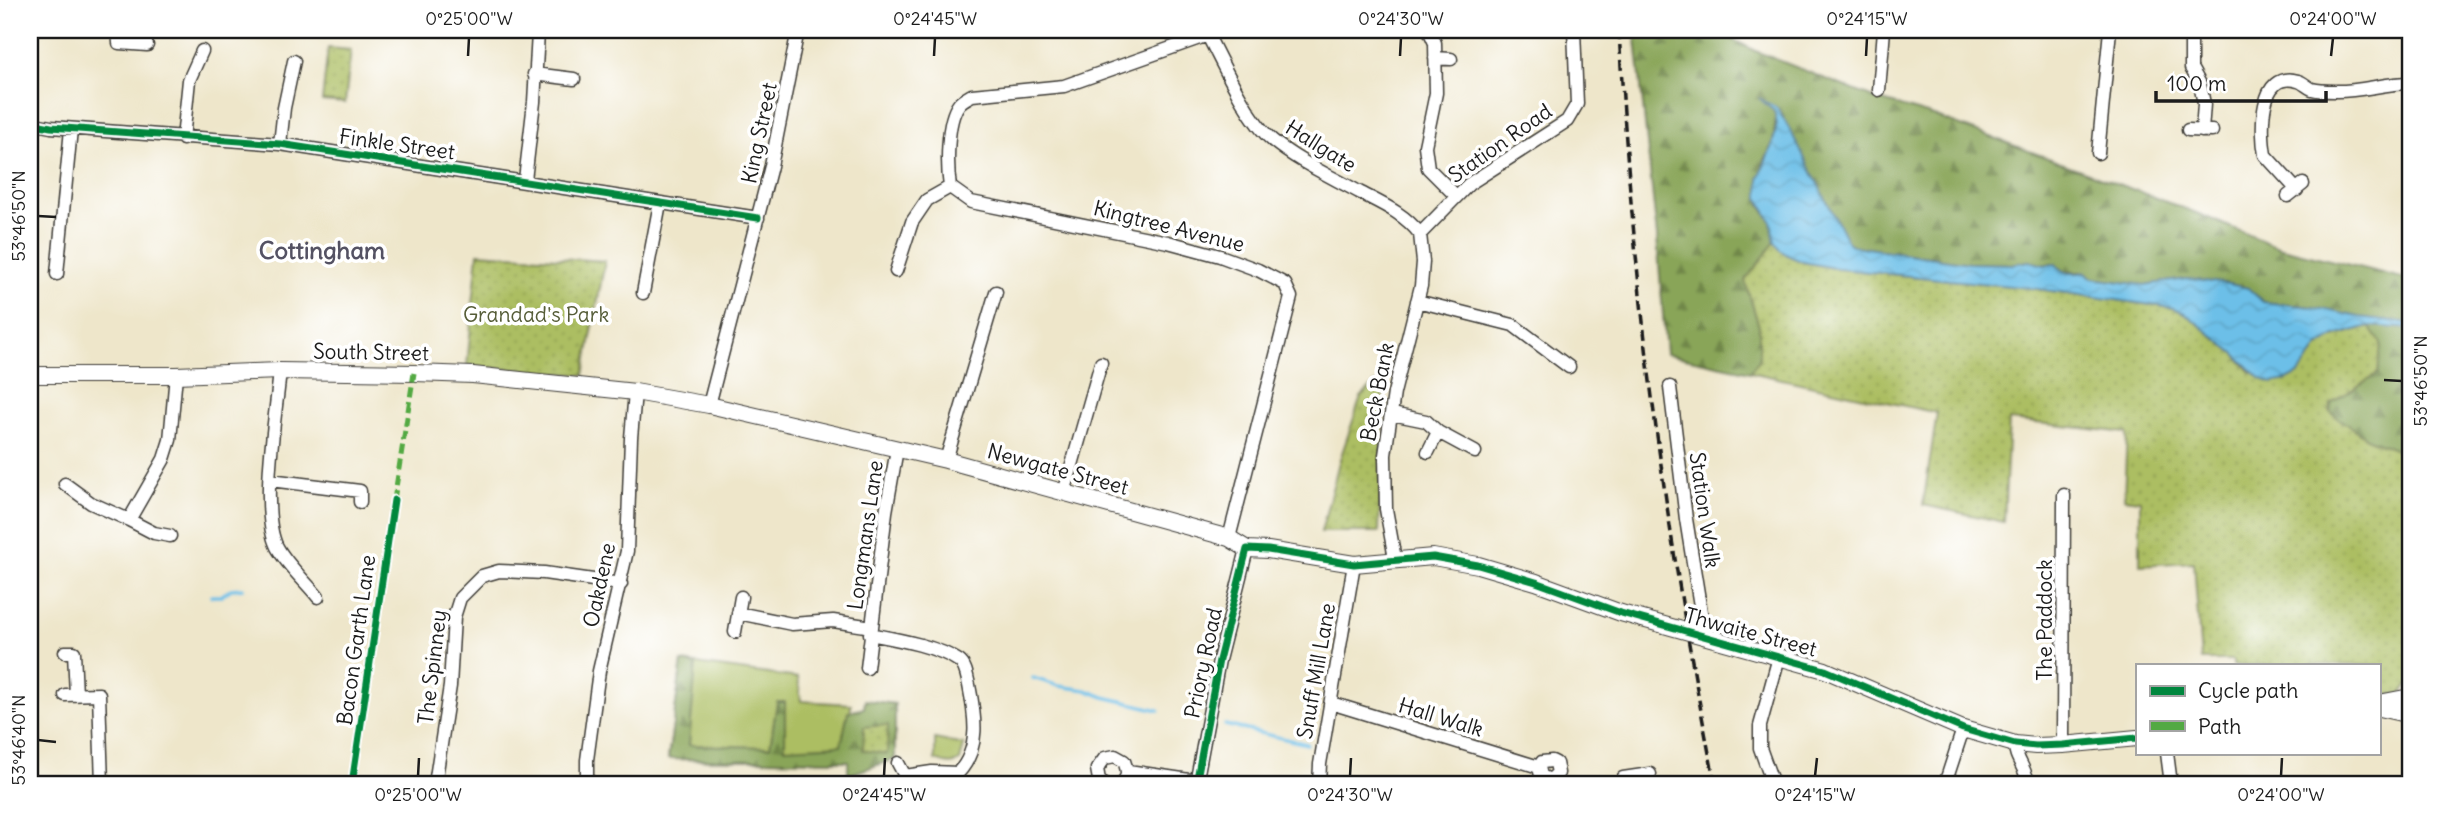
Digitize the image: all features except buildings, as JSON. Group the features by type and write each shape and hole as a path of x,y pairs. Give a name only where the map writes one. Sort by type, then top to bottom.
{"main road":[{"name":"South Street","path":"30,374 176,375 280,371 473,375 635,392 709,405"},
{"name":"Newgate Street","path":"709,405 946,460 1228,538 1247,549 1354,564 1395,559"},
{"name":"Thwaite Street","path":"1395,559 1433,557 1478,565 1536,582 1621,613 1825,670 1964,729 2015,744 2063,745 2136,738"},
{"path":"2380,705 2410,697"},
{"path":"2380,705 2410,715"}],"street":[{"path":"118,30 119,43 148,46"},
{"name":"King Street","path":"709,405 771,166 798,30"},
{"path":"1429,30 1434,43 1436,93 1425,146 1428,168 1456,196"},
{"name":"Station Road","path":"1420,234 1456,196 1485,173 1567,121 1577,104 1574,30"},
{"path":"1879,90 1884,30"},
{"path":"2097,153 2110,30"},
{"path":"2191,30 2190,68 2200,84 2204,104 2201,130"},
{"path":"525,180 538,33"},
{"path":"894,263 912,222 927,200 950,187 947,165 955,111 961,101 972,95 1064,86 1206,33"},
{"name":"Hallgate","path":"1206,33 1246,106 1270,138 1321,171 1398,212 1420,234"},
{"path":"183,139 190,80 202,51"},
{"path":"1435,58 1451,59"},
{"path":"280,144 294,61"},
{"path":"534,74 574,79"},
{"path":"2296,190 2265,155 2264,100 2275,84 2288,80 2300,81 2312,89 2353,91 2387,83 2410,83"},
{"name":"Finkle Street","path":"30,122 71,129 183,139 280,144 758,218"},
{"path":"57,274 71,129"},
{"name":"Kingtree Avenue","path":"950,187 971,202 1157,240 1220,256 1258,270 1285,285 1291,297 1228,538"},
{"path":"643,293 660,203"},
{"name":"Beck Bank","path":"1395,559 1386,509 1385,454 1394,393 1417,301 1423,262 1420,234"},
{"path":"946,460 996,292"},
{"path":"1417,301 1513,325 1569,367"},
{"path":"1064,493 1101,363"},
{"path":"280,371 268,505 271,530 278,548 313,582 318,597"},
{"path":"129,520 164,459 170,440 176,375"},
{"name":"Station Walk","path":"1670,387 1686,519 1705,637"},
{"name":"Oakdene","path":"587,784 587,760 599,671 621,584 628,539 635,392"},
{"path":"1392,414 1426,421 1437,432 1475,452"},
{"path":"1428,452 1437,432"},
{"name":"Longmans Lane","path":"867,668 886,512 897,449"},
{"path":"270,480 360,491 359,502"},
{"path":"72,485 91,503 129,520 153,539 170,536"},
{"name":"The Paddock","path":"2063,745 2064,495"},
{"name":"Priory Road","path":"1196,782 1219,660 1247,549"},
{"name":"Snuff Mill Lane","path":"1319,784 1320,764 1354,564"},
{"name":"The Spinney","path":"435,784 450,687 454,617 460,598 482,576 499,571 544,573 621,584"},
{"path":"734,632 741,597"},
{"name":"Longmans Lane","path":"738,613 792,624 833,621 929,648 961,662 967,672 975,721 967,763 958,773 932,772 906,780 898,763"},
{"path":"65,652 74,652 70,695 99,694 102,784"},
{"path":"1773,784 1760,748 1760,726 1779,657"},
{"name":"Hall Walk","path":"1331,703 1539,767"},
{"path":"1945,784 1964,729"},
{"path":"2015,744 2016,754 2028,784"},
{"path":"2167,754 2171,784"},
{"path":"1105,784 1099,780 1097,769 1105,758 1115,756 1124,761 1128,771 1127,778 1121,784"},
{"path":"1128,771 1196,782"},
{"path":"1630,780 1650,774"}],"green space":[{"path":"1635,30 1715,30 1753,50 1876,99 1934,116 2194,212 2278,247 2410,280 2410,464 2400,451 2368,439 2330,412 2331,403 2378,373 2381,343 2313,307 2263,302 2248,288 2229,284 2187,279 2144,285 2092,278 2086,272 2065,272 2051,263 1969,263 1854,246 1848,242 1776,117 1773,143 1763,164 1761,205 1771,221 1775,242 1745,281 1759,326 1759,360 1750,372 1666,354 1657,237"},
{"path":"328,48 351,50 345,103 322,101"},
{"path":"1775,242 1780,250 1803,262 1839,269 2030,288 2173,308 2185,313 2234,353 2251,372 2284,379 2299,374 2318,347 2328,339 2369,326 2381,343 2378,373 2331,403 2330,412 2368,439 2400,451 2410,464 2410,683 2400,694 2380,695 2380,664 2233,664 2233,660 2201,660 2194,562 2140,565 2140,500 2124,498 2127,433 2009,420 2004,522 1923,505 1937,413 1750,372 1759,360 1759,326 1745,281"},
{"name":"Grandad's Park","path":"478,253 605,261 584,375 467,366"},
{"path":"1376,383 1383,384 1379,532 1321,532 1339,462 1361,397"},
{"path":"682,662 798,678 801,701 851,704 849,761 668,759"},
{"path":"682,662 696,665 689,745 770,747 777,702 785,702 785,748 841,745 848,712 864,708 865,700 895,704 895,759 848,775 848,761 668,759"},
{"path":"888,725 887,754 863,750 864,727"},
{"path":"935,739 964,745 960,761 951,764 935,760"}],"water":[{"path":"1759,98 1777,108 1848,242 1854,246 1969,263 2013,264 2029,261 2044,265 2056,264 2069,273 2086,272 2092,278 2144,285 2187,279 2229,284 2248,288 2263,302 2313,307 2359,317 2410,323 2410,329 2369,326 2336,336 2318,347 2299,374 2272,383 2261,379 2185,313 2173,308 2030,288 1839,269 1803,262 1780,250 1775,242 1771,221 1759,198 1759,178 1773,143 1777,124 1774,111"}],"waterway":[{"path":"211,596 221,596 231,589 243,588"},
{"path":"1033,678 1159,710"},
{"path":"1225,725 1307,744"}],"railway":[{"path":"1619,30 1633,220 1654,409 1681,597 1715,784"}],"marked path":[{"path":"394,500 414,373"}],"cycle path":[{"path":"30,123 51,127 280,144 758,218"},
{"name":"Bacon Garth Lane","path":"352,784 394,500"},
{"path":"1196,784 1219,660 1247,549 1354,564 1433,557 1478,565 1536,582 1621,613 1825,670 1963,729 2015,744 2063,745 2136,738"}],"district":[{"name":"Cottingham","path":"322,250"}]}
